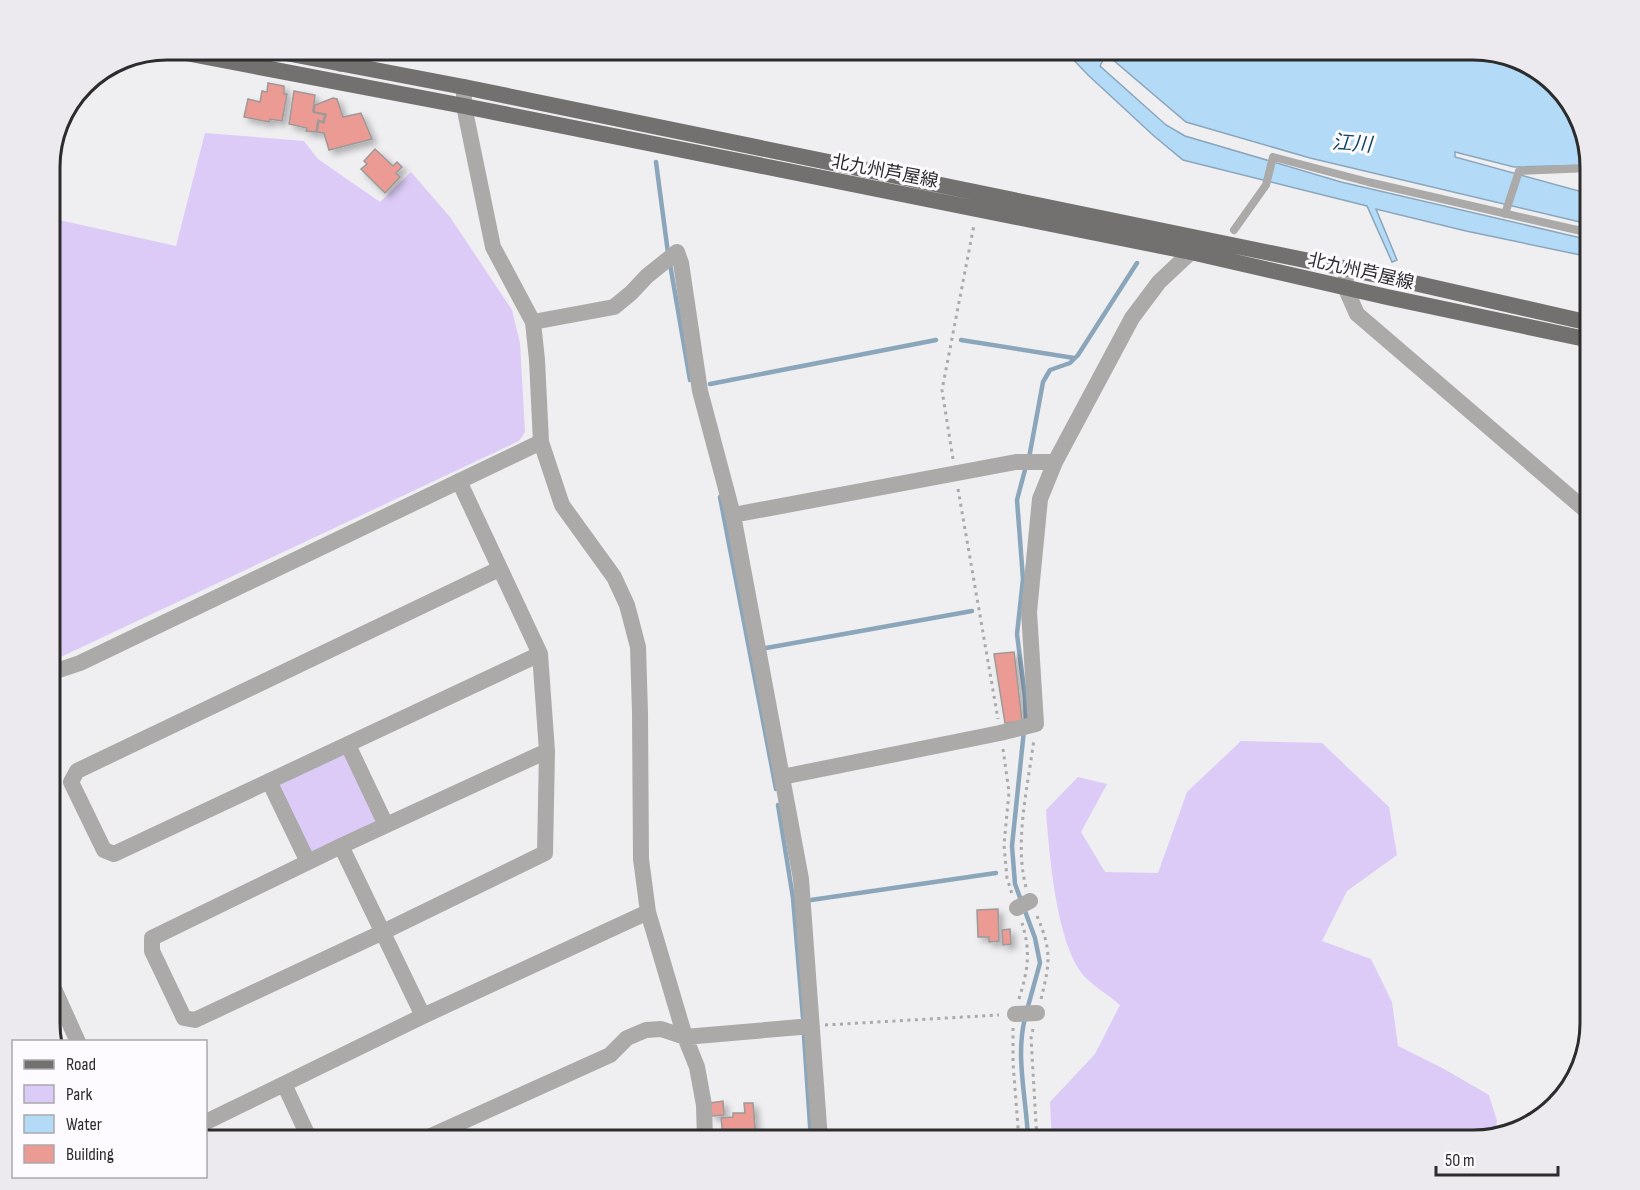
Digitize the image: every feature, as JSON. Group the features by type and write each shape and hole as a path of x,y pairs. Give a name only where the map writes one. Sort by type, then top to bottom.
{"main road":[{"name":"北九州芦屋線","path":"222,60 464,106 1191,252 1580,338"},
{"name":"北九州芦屋線","path":"355,60 464,87 1347,269 1580,321"}],"street":[{"path":"464,87 464,106 494,247 533,322 541,442 562,504 614,577 627,604 638,647 641,859 648,912 685,1037 697,1066 704,1105 705,1130"},
{"path":"533,322 614,307 677,252 681,263 700,391 733,515 801,879 819,1130"},
{"path":"782,777 1036,724 1029,612 1040,499 1055,462 1132,318 1159,282 1191,252"},
{"path":"1347,269 1345,287 1357,314 1580,505"},
{"path":"60,670 80,663 541,442"},
{"path":"733,515 1016,462 1055,462"},
{"path":"459,481 540,654 547,751 545,853 195,1020 184,1018 152,951 152,938 341,846 547,751"},
{"path":"499,569 77,771 71,782 104,850 114,854 540,654"},
{"path":"348,745 386,825"},
{"path":"269,782 308,862"},
{"path":"341,846 423,1016"},
{"path":"207,1122 423,1016 648,912"},
{"path":"60,1002 78,1040"},
{"path":"1015,1014 1037,1013"},
{"path":"444,1130 610,1055 627,1038 646,1029 661,1029 685,1037 812,1026"},
{"path":"284,1084 305,1130"}],"lane":[{"path":"1234,230 1266,185 1273,156 1368,182 1580,232"},
{"path":"1505,213 1518,171 1580,168"}],"path":[{"path":"974,225 942,390 1009,792 1004,844 1007,878 1047,940 1049,968 1031,1038 1036,1130"},
{"path":"1017,1130 1012,1063 1015,1014 1028,970 1021,842 1036,724"},
{"path":"812,1026 1015,1014"}],"green space":[{"path":"205,133 304,141 318,159 380,202 411,172 450,217 512,310 520,343 525,432 519,441 60,657 60,220 176,246"},
{"path":"1241,741 1322,743 1389,807 1397,855 1347,891 1322,941 1371,959 1392,1002 1398,1046 1489,1095 1497,1121 1496,1127 1473,1130 1051,1130 1050,1102 1095,1054 1120,1005 1085,977 1072,957 1065,938 1055,894 1046,810 1078,777 1107,784 1081,832 1105,872 1158,873 1187,792"},
{"path":"346,752 380,823 310,856 277,786"}],"water":[{"path":"1074,60 1103,60 1100,66 1166,125 1185,136 1341,182 1580,238 1580,255 1376,209 1397,260 1392,262 1367,206 1183,160"},
{"name":"江川","path":"1113,60 1473,60 1494,62 1520,71 1549,91 1569,120 1576,139 1580,165 1514,167 1455,152 1455,157 1580,191 1580,222 1310,158 1186,122"}],"building":[{"path":"268,83 284,86 284,94 287,94 282,121 270,119 269,122 244,117 248,99 260,102 262,91 267,92"},
{"path":"294,91 315,95 313,112 325,115 323,122 318,120 316,132 306,131 307,128 289,124"},
{"path":"333,98 337,99 343,117 361,113 372,139 329,150 324,133 317,132 319,121 324,123 326,114 314,112 315,105"},
{"path":"375,149 393,166 397,162 402,167 396,173 400,177 385,193 361,169 367,164 364,161"},
{"path":"1014,652 1022,721 1005,723 994,654"},
{"path":"998,909 999,941 989,942 989,937 978,937 977,910"},
{"path":"1010,929 1011,944 1003,945 1002,930"},
{"path":"723,1101 724,1115 712,1116 710,1103"},
{"path":"744,1103 753,1103 755,1130 722,1130 721,1118 733,1117 733,1113 745,1113"}],"waterway":[{"path":"656,162 668,253"},
{"path":"1029,458 1043,382 1050,370 1070,363 1078,355 1137,263"},
{"path":"670,264 690,380"},
{"path":"710,384 936,340"},
{"path":"961,340 1074,358"},
{"path":"1026,466 1017,500 1023,579 1017,634 1026,722"},
{"path":"720,497 776,789"},
{"path":"766,648 972,611"},
{"path":"1024,730 1012,846 1015,884 1035,938 1040,963 1027,1010"},
{"path":"778,805 793,898 803,1018"},
{"path":"811,900 996,873"},
{"path":"1025,1018 1021,1063 1027,1130"},
{"path":"804,1036 810,1130"}]}
